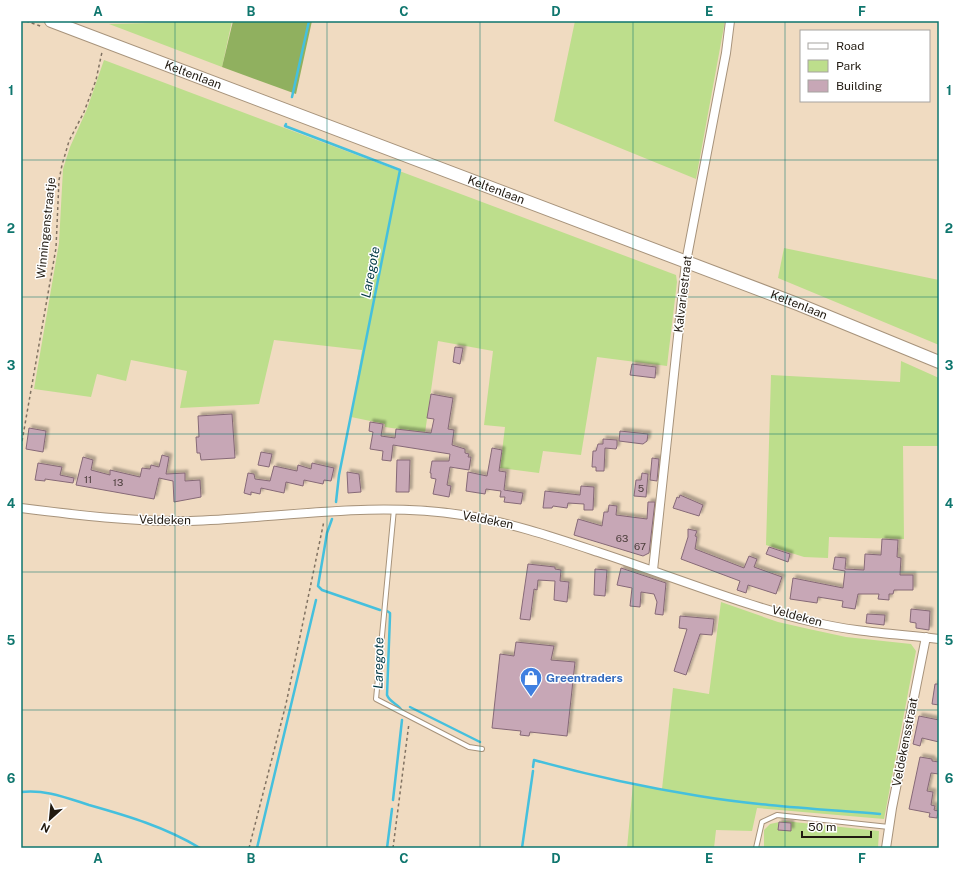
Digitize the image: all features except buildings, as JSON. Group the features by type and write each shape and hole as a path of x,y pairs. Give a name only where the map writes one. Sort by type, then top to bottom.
{"main road":[{"name":"Keltenlaan","path":"51,21 869,332 939,362"}],"street":[{"name":"Kalvariestraat","path":"652,570 686,262 726,53 730,21"},
{"name":"Veldeken","path":"21,508 142,520 190,521 326,511 394,509 462,515 535,530 721,594 814,622 871,632 939,639"},
{"name":"Veldekensstraat","path":"886,848 926,637"}],"lane":[{"path":"394,509 376,699 469,746 482,749"},
{"path":"756,848 762,822 777,815 889,827"}],"path":[{"name":"Winningenstraatje","path":"21,447 56,248 59,180 62,165 69,142 84,112 96,80 104,40"},
{"path":"249,848 286,704 326,511"},
{"path":"393,848 409,717"}],"green space":[{"path":"232,21 222,67 109,24"},
{"path":"233,21 312,21 296,94 222,67"},
{"path":"575,21 725,21 696,179 554,121"},
{"path":"104,60 676,275 677,282 667,366 597,357 581,455 543,451 539,473 500,468 505,427 484,425 493,351 438,341 425,433 385,427 385,424 351,417 362,350 274,340 259,404 180,408 187,371 131,360 126,381 97,374 91,397 34,389 59,243 63,169 70,147 87,109"},
{"path":"784,248 939,280 939,345 778,278"},
{"path":"901,361 939,378 939,446 903,446 904,539 829,537 828,558 804,557 766,545 771,375 900,382"},
{"path":"721,602 778,622 809,629 846,637 911,644 916,651 884,819 757,808 752,831 716,830 714,848 627,848 633,784 662,789 673,688 709,694"},
{"path":"784,821 879,831 878,848 764,848 764,830 770,824"}],"waterway":[{"name":"Laregote","path":"292,97 309,21"},
{"name":"Laregote","path":"286,124 285,126 400,170 339,475 336,502"},
{"name":"Laregote","path":"332,519 327,533 318,586 322,590 380,610"},
{"path":"257,848 316,600"},
{"name":"Laregote","path":"387,611 390,613 387,695 388,698 402,711"},
{"path":"410,707 480,742"},
{"name":"Laregote","path":"393,800 402,720"},
{"path":"533,767 534,760 575,771 657,789 699,796 767,805 880,814"},
{"path":"522,848 533,771"},
{"path":"21,792 30,791 47,793 118,813 160,828 200,848"},
{"name":"Laregote","path":"387,848 392,809"}],"place":[{"name":"Greentraders","path":"531,698"}]}
